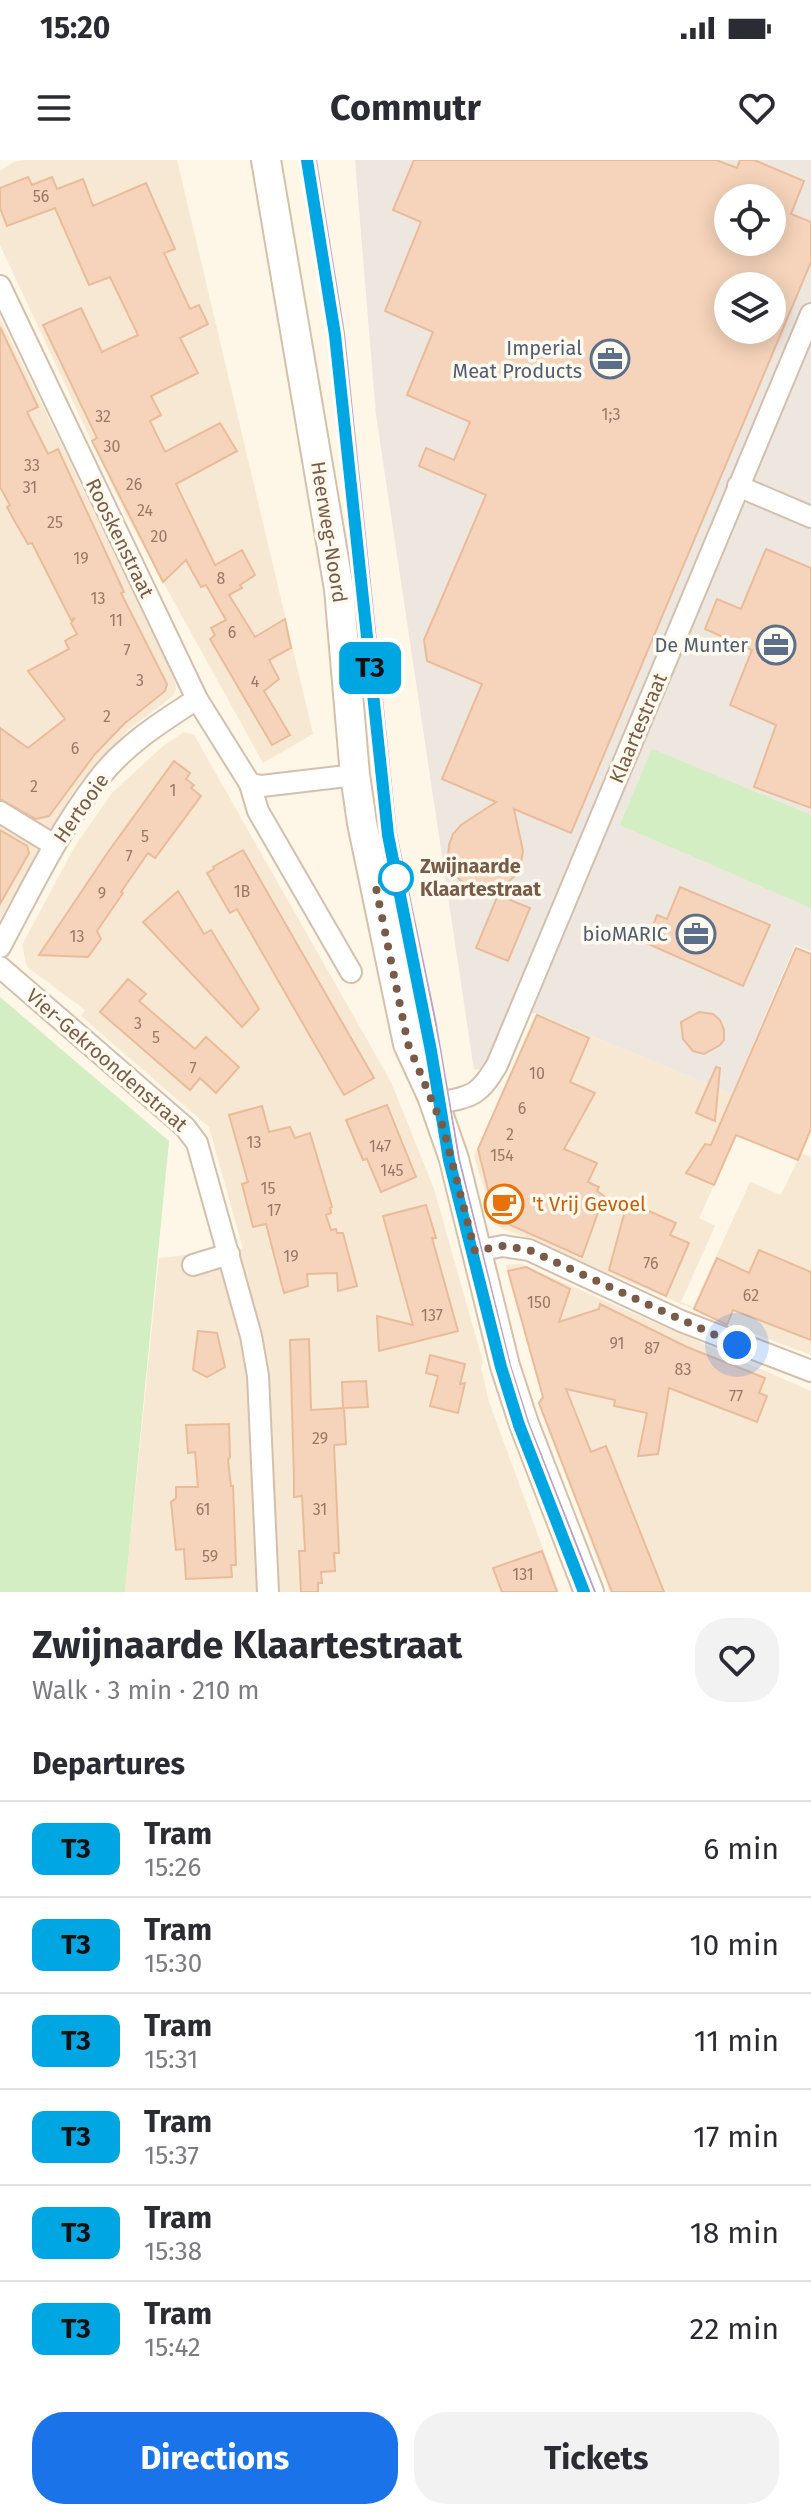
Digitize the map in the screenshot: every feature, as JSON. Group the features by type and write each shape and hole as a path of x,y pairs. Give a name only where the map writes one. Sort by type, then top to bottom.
{"street":[{"name":"Heerweg-Noord","path":"266,160 339,589 355,775 365,838 408,1044 432,1096 454,1159 505,1366 524,1424 589,1592"},
{"name":"Rooskenstraat","path":"0,286 197,699 250,784 258,811 351,972"},
{"name":"Klaartestraat","path":"432,1096 439,1103 473,1094 484,1087 497,1065 811,314"},
{"path":"738,486 811,517"},
{"name":"Hertooie","path":"0,947 54,845 98,780 125,751 155,726 197,699"},
{"path":"250,784 262,786 355,775"},
{"path":"0,812 54,845"},
{"name":"Vier-Gekroondenstraat","path":"0,967 185,1127 197,1143 229,1254 258,1376 268,1592"},
{"path":"475,1251 503,1246 529,1250 681,1321 811,1371"},
{"path":"193,1265 229,1254"}],"shaded area":[{"path":"177,160 313,734 263,763 125,513 0,245 0,171 14,162"},
{"path":"355,160 811,160 811,951 795,945 732,1094 536,1013 514,1014 493,1066 474,1070 376,415"},
{"path":"0,318 174,677 176,689 173,696 129,729 75,789 0,919"},
{"path":"184,732 194,735 391,1082 434,1189 483,1362 481,1367 489,1402 559,1592 125,1592 159,1258 243,1249 209,1127 81,1016 85,1010 27,967 22,945 75,846 112,793 163,746"},
{"path":"536,1013 732,1094 697,1177 714,1185 699,1218 715,1226 681,1302 693,1307 750,1182 781,1195 801,1153 811,1157 811,1355 726,1323 495,1225 474,1156"},
{"path":"521,1264 811,1391 811,1592 610,1592 538,1402 542,1396 506,1265"}],"green space":[{"path":"652,749 811,815 811,908 620,825"},
{"path":"0,997 169,1141 125,1592 0,1592"}],"building":[{"path":"414,160 716,160 737,168 740,160 754,160 804,181 791,214 811,222 811,262 786,321 786,272 714,272 714,344 777,344 571,833 514,809 523,851 521,863 516,875 496,893 470,887 460,880 448,858 453,834 461,825 496,802 442,779 482,684 427,661 424,640 486,495 419,466 426,448 454,460 470,422 407,395 433,332 385,311 421,222 393,210"},
{"path":"28,177 32,185 52,177 57,189 83,179 93,206 146,183 175,249 164,253 190,309 199,305 208,324 180,338 198,373 151,396 161,415 150,421 165,452 220,423 237,451 176,484 215,565 242,550 255,575 229,595 255,637 285,619 291,648 269,660 279,679 264,691 290,735 272,745 210,639 215,635 211,628 226,620 206,585 201,587 186,560 163,582 92,441 97,438 43,325 81,308 102,352 138,335 110,277 89,285 55,208 7,226 0,208 0,188"},
{"path":"0,327 38,407 27,412 48,454 58,449 124,592 121,593 167,684 165,691 125,723 95,754 49,816 36,819 0,799 0,728 28,748 65,719 28,671 69,649 65,641 77,634 71,623 75,618 71,620 32,543 28,544 7,507 10,505 0,487"},
{"name":"De Munter","path":"766,549 811,568 811,808 754,787 776,725 730,705 752,650 705,629 717,599 741,609"},
{"path":"174,761 190,773 186,779 201,796 155,858 148,853 97,931 101,939 88,957 39,955 108,852"},
{"path":"0,830 27,846 29,853 0,904"},
{"path":"243,850 374,1078 344,1095 237,909 230,913 207,873"},
{"path":"680,887 770,925 743,986 646,943 657,915 667,919"},
{"path":"178,891 204,934 211,930 259,1009 242,1027 143,922"},
{"path":"498,895 530,908 508,961 476,948"},
{"path":"796,948 811,954 811,1129 798,1160 736,1135 714,1185 686,1173 705,1144 711,1145"},
{"path":"128,979 146,994 139,1001 195,1049 206,1037 239,1067 216,1093 200,1078 190,1090 100,1012"},
{"path":"699,1012 713,1014 724,1030 724,1040 720,1045 704,1054 693,1051 683,1039 681,1022"},
{"path":"537,1015 589,1038 570,1082 595,1093 564,1149 597,1163 588,1182 599,1187 597,1191 604,1196 582,1257 495,1218 478,1149"},
{"path":"716,1067 720,1068 715,1121 696,1113"},
{"path":"387,1105 416,1177 381,1192 346,1120"},
{"path":"262,1106 269,1132 290,1127 295,1138 310,1133 332,1207 331,1213 326,1215 331,1230 343,1233 357,1286 338,1291 337,1273 307,1274 308,1286 284,1293 266,1224 253,1227 242,1184 248,1182 229,1115"},
{"path":"426,1205 458,1331 379,1351 377,1316 413,1325 383,1216"},
{"path":"626,1207 646,1213 647,1210 676,1223 670,1235 689,1243 666,1296 609,1270"},
{"path":"759,1250 811,1272 811,1340 733,1310 727,1325 694,1309 717,1258 749,1273"},
{"path":"526,1267 570,1289 559,1322 599,1309 600,1304 687,1347 765,1378 759,1393 767,1396 757,1422 669,1388 658,1454 638,1456 647,1413 614,1406 615,1400 566,1389 591,1452 606,1446 664,1592 612,1592 539,1403 543,1397 508,1271"},
{"path":"198,1331 217,1333 225,1367 207,1377 193,1370"},
{"path":"309,1339 311,1410 344,1408 346,1444 334,1445 339,1553 334,1553 335,1571 321,1572 322,1583 318,1583 318,1592 301,1592 299,1551 305,1551 302,1496 294,1497 290,1340"},
{"path":"430,1355 465,1364 460,1384 465,1383 458,1413 430,1406 438,1376 426,1373"},
{"path":"366,1381 368,1407 343,1408 342,1382"},
{"path":"229,1424 228,1460 233,1486 236,1565 231,1565 232,1577 186,1579 184,1549 176,1550 171,1502 176,1498 176,1487 198,1487 195,1452 188,1453 186,1425"},
{"path":"542,1551 557,1592 502,1592 493,1568"}],"tram line":[{"name":"T3","path":"307,160 335,335 388,835 431,1051 449,1160 501,1367 519,1425 584,1592"},
{"path":"316,160 344,334 396,833 435,1019 459,1159 510,1365 528,1422 595,1592"}],"place":[{"name":"Imperial Meat Products","path":"610,359"},
{"name":"De Munter","path":"776,645"},
{"name":"Zwijnaarde Klaartestraat","path":"396,878"},
{"name":"bioMARIC","path":"696,934"},
{"name":"'t Vrij Gevoel","path":"504,1204"}],"route":[{"path":"396,878 375,883 408,1044 432,1096 454,1159 475,1251 503,1246 529,1250 737,1345"}]}
